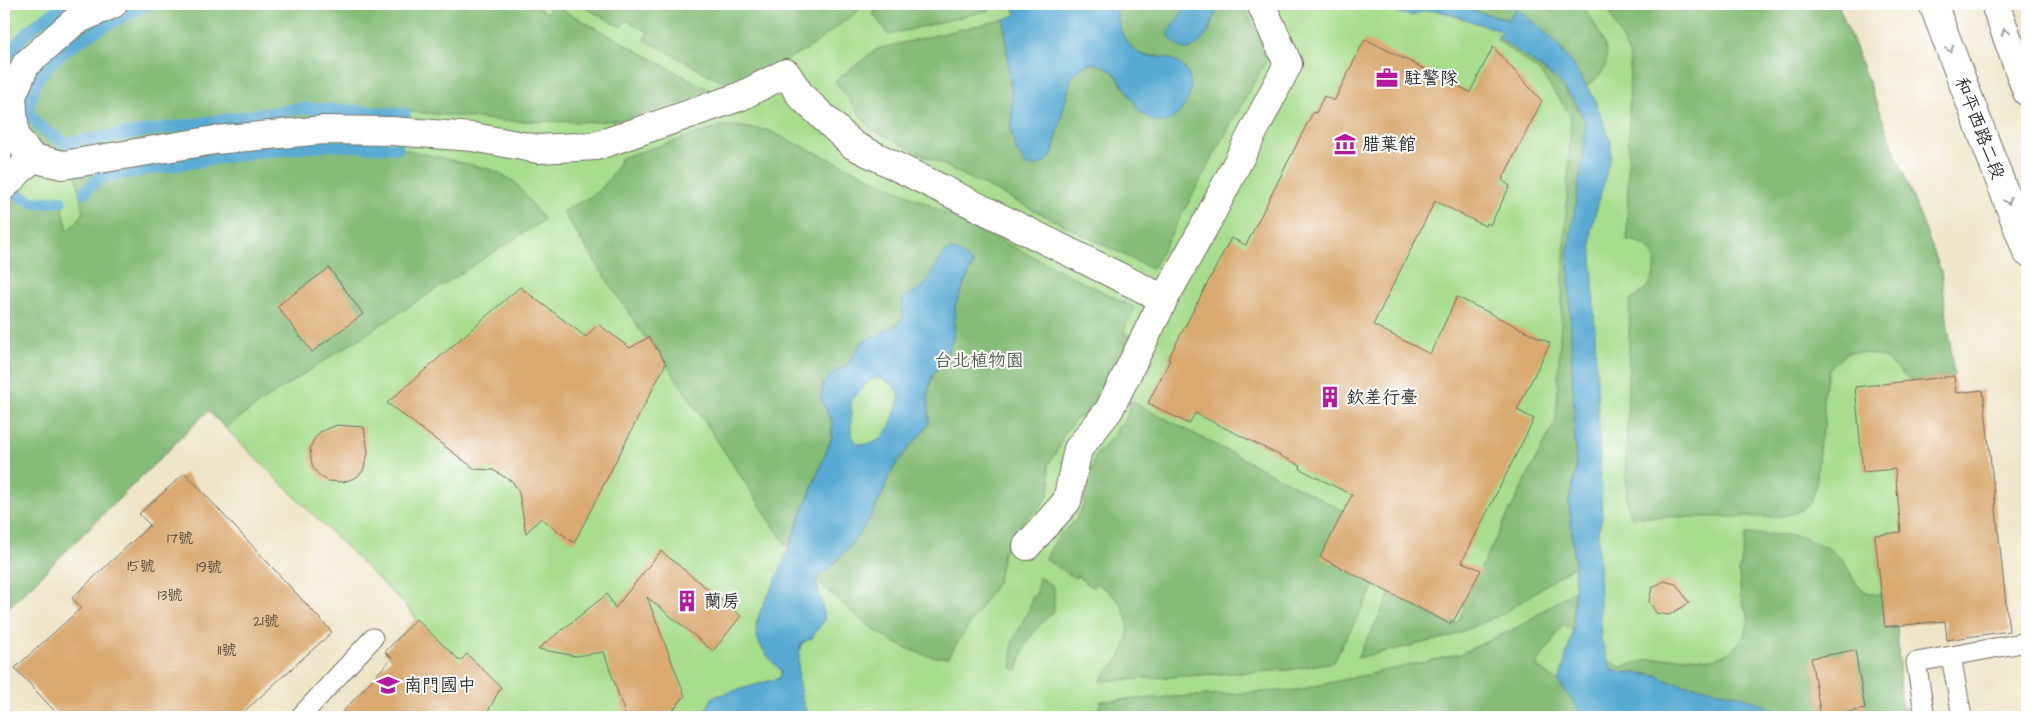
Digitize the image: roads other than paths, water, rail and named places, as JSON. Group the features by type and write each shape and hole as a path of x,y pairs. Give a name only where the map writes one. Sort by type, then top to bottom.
{"street":[{"path":"113,4 75,21 26,64 12,96 15,136 32,158 63,164 215,140 324,130 392,131 473,137 538,149 596,146 739,97 786,73 801,96 853,145 1164,300"},
{"path":"1028,546 1067,501 1078,449 1108,410 1288,64 1261,4"},
{"name":"和平西路二段","path":"1933,4 2027,252"},
{"path":"1995,4 2027,92"},
{"path":"4,186 32,158"}],"lane":[{"path":"300,717 373,638"},
{"path":"1925,717 1916,662 2027,642"},
{"path":"1951,656 1962,717"}],"water":[{"path":"1019,4 1118,4 1117,18 1119,25 1125,39 1135,50 1145,56 1172,59 1188,73 1190,88 1186,103 1176,116 1170,120 1155,122 1140,112 1116,74 1104,66 1091,63 1082,66 1071,78 1052,155 1041,164 1026,166 1016,150 1011,134 1012,102 1004,19 1016,15 1014,8"},
{"path":"1185,4 1222,4 1206,34 1197,45 1189,50 1175,44 1168,32 1184,10"},
{"path":"1362,4 1462,4 1474,11 1509,20 1516,8 1553,39 1594,98 1611,142 1611,155 1591,230 1602,519 1598,531 1601,640 1612,671 1657,675 1667,681 1743,697 1771,709 1783,717 1584,717 1559,682 1573,631 1575,565 1569,501 1576,472 1568,252 1584,151 1585,121 1576,103 1558,80 1498,37 1501,31 1439,11 1426,10 1412,16"},
{"path":"950,249 961,253 973,264 955,306 953,339 944,361 933,374 928,392 929,424 893,469 876,507 854,541 816,579 825,619 812,638 801,644 798,662 800,691 810,717 701,717 713,697 779,678 781,671 758,641 757,622 762,607 779,573 832,437 832,421 821,399 823,384 831,374 847,365 862,342 897,325 903,316 902,299 923,287 945,252","holes":["880,378 892,384 900,395 887,431 875,442 866,444 856,443 851,433 851,400 872,379"]}],"waterway":[{"path":"4,64 10,53 31,29 48,16 69,4"},
{"path":"147,4 85,37 70,47 44,71 35,84 28,111 35,122 44,130 66,143 303,108 405,114"},
{"path":"84,192 100,177 251,153 329,145 398,148"},
{"path":"15,193 35,203 61,201"}],"place":[{"name":"駐警隊","path":"1387,78"},
{"name":"腊葉館","path":"1345,144"},
{"name":"欽差行臺","path":"1330,397"},
{"name":"蘭房","path":"687,601"},
{"name":"南門國中","path":"388,685"}],"park label":[{"name":"台北植物園","path":"979,360"}]}
